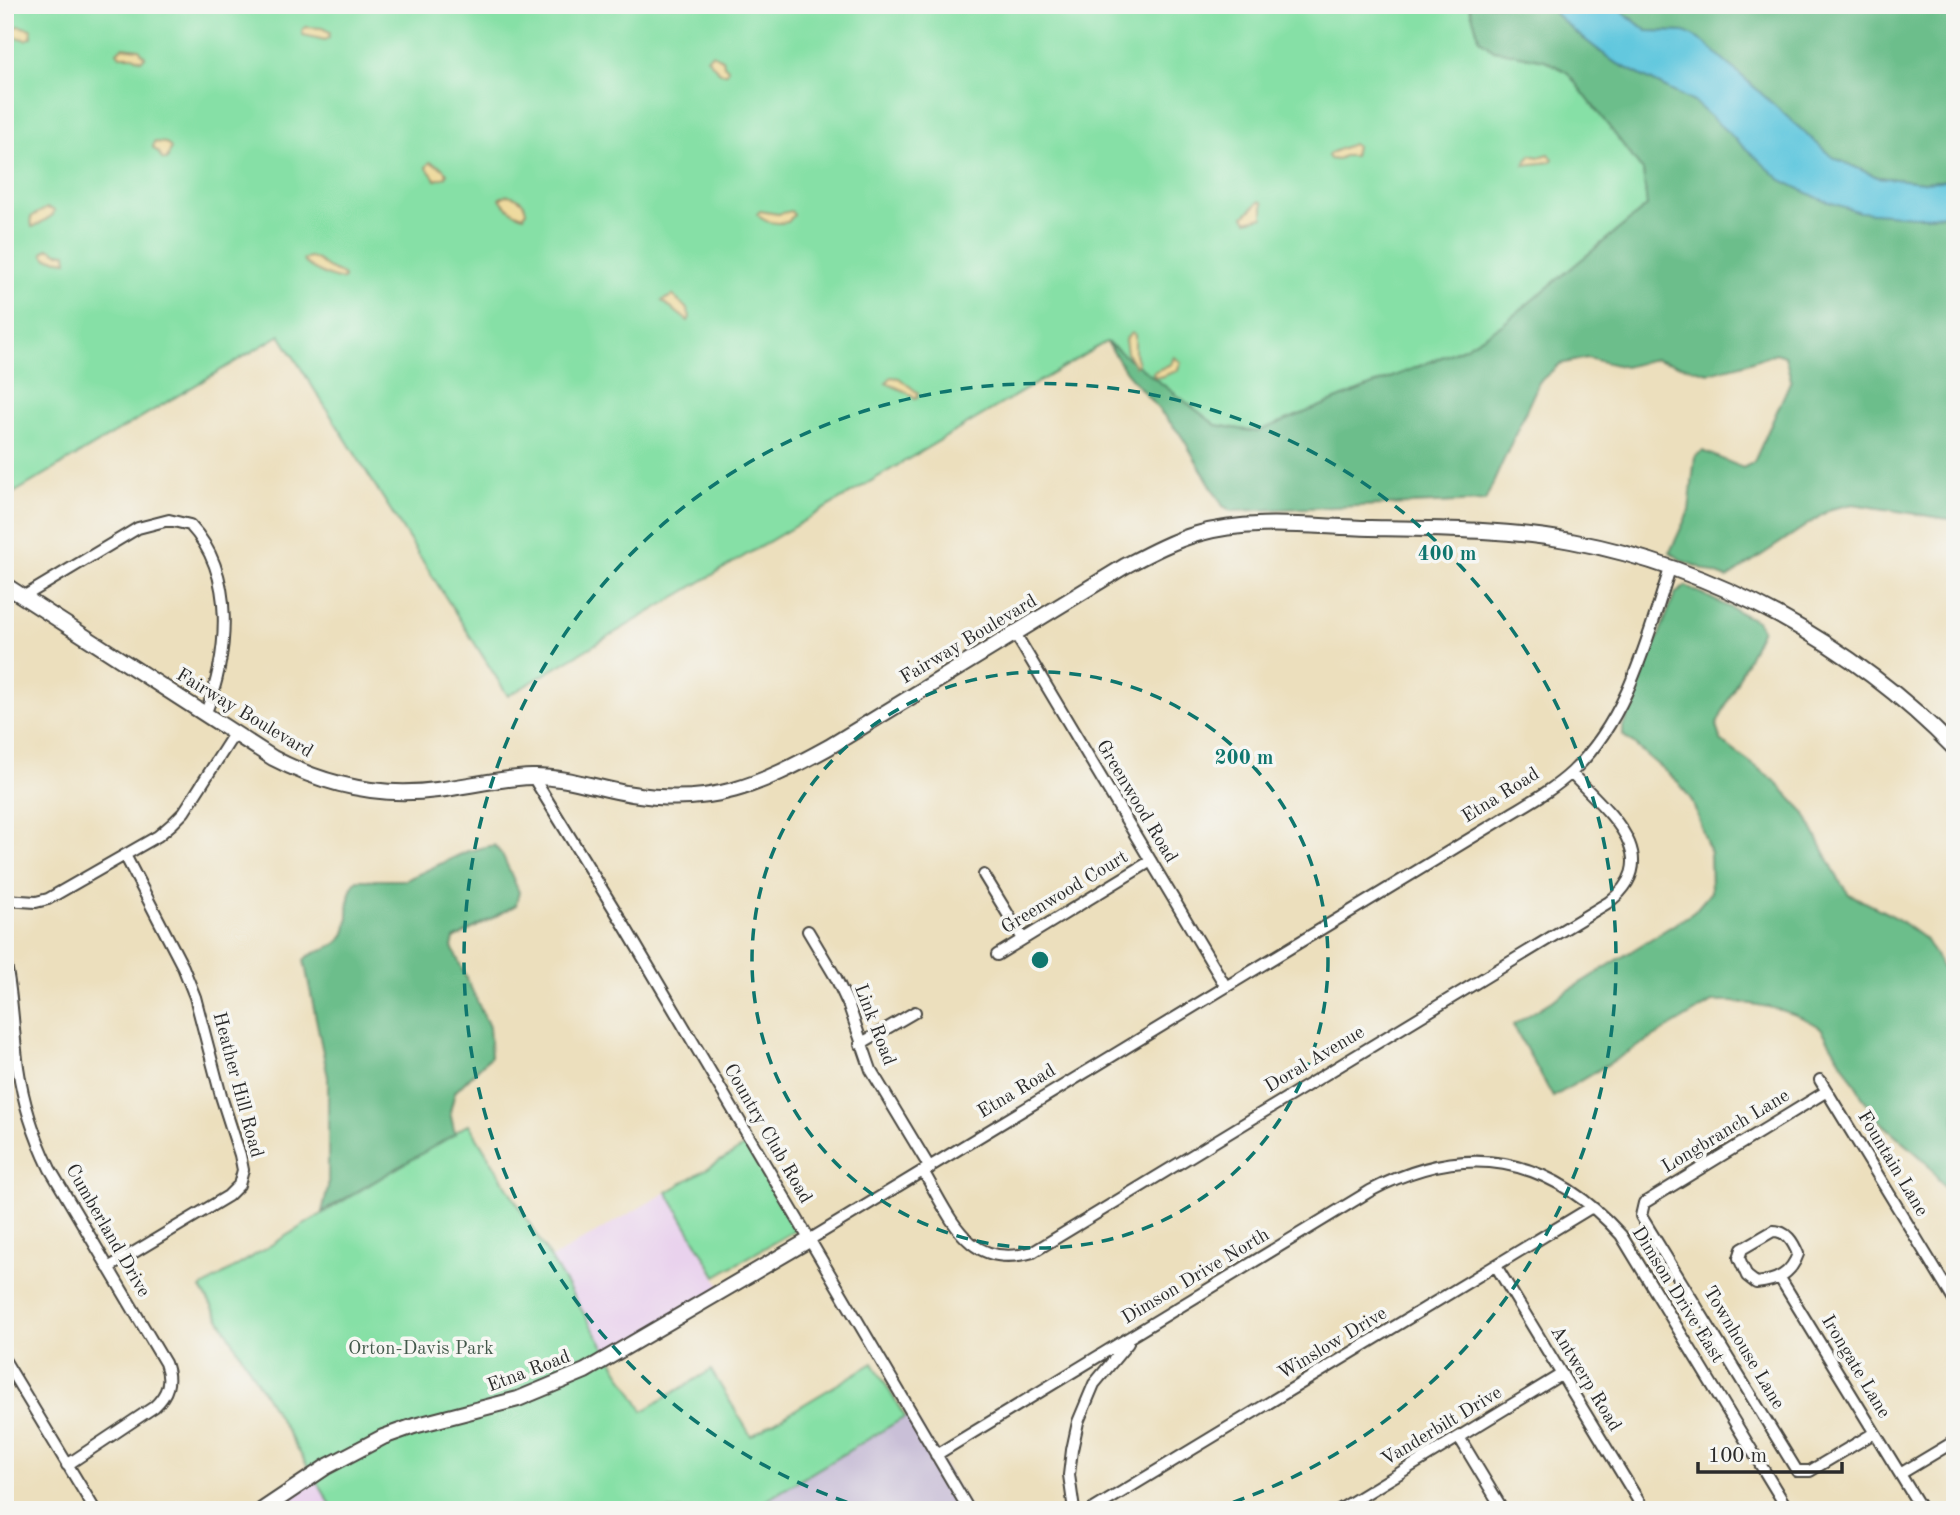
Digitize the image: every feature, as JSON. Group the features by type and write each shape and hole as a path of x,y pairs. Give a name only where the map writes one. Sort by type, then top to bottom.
{"street":[{"path":"23,597 138,528 169,520 190,525 210,553 223,599 224,624 220,656 205,715"},
{"name":"Fairway Boulevard","path":"5,586 234,734 273,758 315,778 367,791 415,793 533,777 556,778 620,792 660,797 706,796 734,791 778,775 1016,635 1125,566 1199,533 1229,527 1270,525 1522,534 1610,550 1670,569 1739,596 1828,644 1868,672 1916,711 1955,749"},
{"name":"Etna Road","path":"262,1510 326,1467 383,1437 414,1426 518,1399 585,1371 809,1240 1521,808 1571,773 1591,751 1623,704 1670,569"},
{"name":"Greenwood Road","path":"1016,635 1226,987"},
{"path":"5,900 36,902 48,899 158,836 184,812 234,734"},
{"name":"Doral Avenue","path":"926,1169 960,1231 980,1250 1006,1257 1033,1252 1609,902 1625,887 1630,878 1633,867 1631,845 1620,827 1571,773"},
{"name":"Country Club Road","path":"533,777 624,925 969,1510"},
{"name":"Heather Hill Road","path":"108,1268 228,1196 239,1185 243,1170 195,997 183,967 125,855"},
{"name":"Greenwood Court","path":"997,955 1151,861"},
{"path":"984,875 1023,939"},
{"name":"Link Road","path":"808,932 836,978 849,1006 871,1070 926,1169"},
{"name":"Cumberland Drive","path":"5,960 18,1068 36,1139 50,1169 165,1363 169,1379 165,1395 154,1407 67,1465"},
{"path":"860,1044 915,1012"},
{"name":"Fountain Lane","path":"1820,1080 1955,1301"},
{"name":"Longbranch Lane","path":"1644,1203 1827,1091"},
{"name":"Dimson Drive East","path":"1485,1161 1504,1163 1557,1182 1607,1220 1629,1246 1788,1510"},
{"name":"Dimson Drive North","path":"936,1455 1396,1177 1443,1163 1485,1161"},
{"name":"Townhouse Lane","path":"1644,1203 1641,1216 1797,1471 1810,1471 1874,1433"},
{"name":"Winslow Drive","path":"1091,1510 1592,1207"},
{"path":"1773,1231 1781,1231 1789,1237 1798,1254 1795,1264 1780,1278 1756,1283 1747,1276 1739,1258 1742,1249 1773,1231"},
{"name":"Antwerp Road","path":"1496,1266 1644,1510"},
{"name":"Irongate Lane","path":"1780,1278 1922,1510"},
{"path":"1074,1510 1069,1475 1078,1422 1094,1384 1134,1336"},
{"path":"5,1361 95,1510"},
{"name":"Vanderbilt Drive","path":"1339,1510 1562,1374"},
{"path":"1459,1437 1503,1510"},
{"path":"1900,1474 1955,1441"},
{"path":"1356,1499 1363,1510"}],"shaded area":[{"path":"667,1192 723,1291 610,1357 550,1259"},
{"path":"913,1413 971,1510 750,1510"},
{"path":"316,1479 334,1510 270,1510"}],"green space":[{"path":"5,5 1469,5 1480,40 1494,50 1545,60 1567,72 1643,171 1647,206 1502,325 1464,348 1257,432 1216,425 1106,342 508,696 280,335 5,498"},
{"path":"1469,5 1546,5 1614,62 1694,102 1719,122 1914,216 1955,215 1955,520 1853,504 1831,509 1727,578 1683,561 1670,552 1689,511 1695,456 1703,451 1743,468 1754,462 1791,380 1785,356 1776,353 1709,373 1655,359 1625,367 1587,358 1560,364 1539,382 1485,501 1232,511 1223,506 1181,435 1126,372 1107,342 1216,425 1257,432 1464,348 1502,325 1647,206 1643,171 1567,72 1545,60 1494,50 1480,40"},
{"path":"1614,5 1955,5 1955,180 1923,182 1877,177 1832,157 1685,32 1647,31"},
{"path":"1686,586 1757,621 1762,629 1716,726 1721,741 1774,780 1804,812 1840,882 1849,894 1895,917 1925,939 1955,988 1955,1202 1925,1161 1875,1117 1821,1028 1810,1021 1753,1004 1712,1002 1553,1097 1513,1025 1694,912 1711,892 1710,853 1692,801 1679,783 1623,735 1623,727 1675,594"},
{"path":"494,845 503,856 519,892 516,905 454,939 452,947 489,1027 491,1056 455,1092 450,1112 455,1134 322,1212 328,1188 328,1077 304,960 342,939 347,927 350,892 357,880 406,880 468,851"},
{"name":"Orton-Davis Park","path":"469,1124 643,1411 711,1370 751,1436 873,1363 905,1417 750,1510 334,1510 201,1288"},
{"path":"747,1145 797,1229 716,1276 667,1192"}],"sand":[{"path":"18,26 31,29 32,37 26,40 8,34 8,30"},
{"path":"306,27 322,28 330,32 329,38 325,40 303,35 302,30"},
{"path":"122,47 139,49 145,57 141,60 133,56 120,56 117,52"},
{"path":"712,54 723,59 727,73 720,73 707,58"},
{"path":"154,142 166,143 171,148 167,160 162,159 153,148"},
{"path":"1352,144 1356,146 1354,156 1344,156 1337,160 1328,156 1330,153"},
{"path":"1549,154 1553,159 1550,162 1524,165 1530,155 1539,157"},
{"path":"430,162 441,167 447,173 446,177 436,180 426,167"},
{"path":"506,195 522,202 526,212 524,216 513,212 504,204 500,198"},
{"path":"1260,201 1263,203 1263,217 1247,221 1244,216"},
{"path":"47,208 54,210 53,215 32,227 31,217"},
{"path":"760,211 778,214 791,211 794,215 788,222 775,223 760,217 757,214"},
{"path":"49,248 58,253 66,253 67,261 46,258 43,253"},
{"path":"309,257 342,274 344,279 328,276 310,266 303,260"},
{"path":"673,295 687,310 690,317 688,321 662,301"},
{"path":"1131,333 1135,335 1138,364 1135,366 1127,353 1125,340"},
{"path":"1174,357 1181,362 1177,371 1160,377 1154,376 1153,372 1171,364"},
{"path":"891,377 899,378 918,393 917,398 886,383"}],"water":[{"path":"1546,5 1614,5 1647,31 1685,32 1704,42 1832,157 1877,177 1923,182 1955,180 1955,215 1914,216 1859,212 1820,199 1781,180 1694,102 1614,62"}]}
